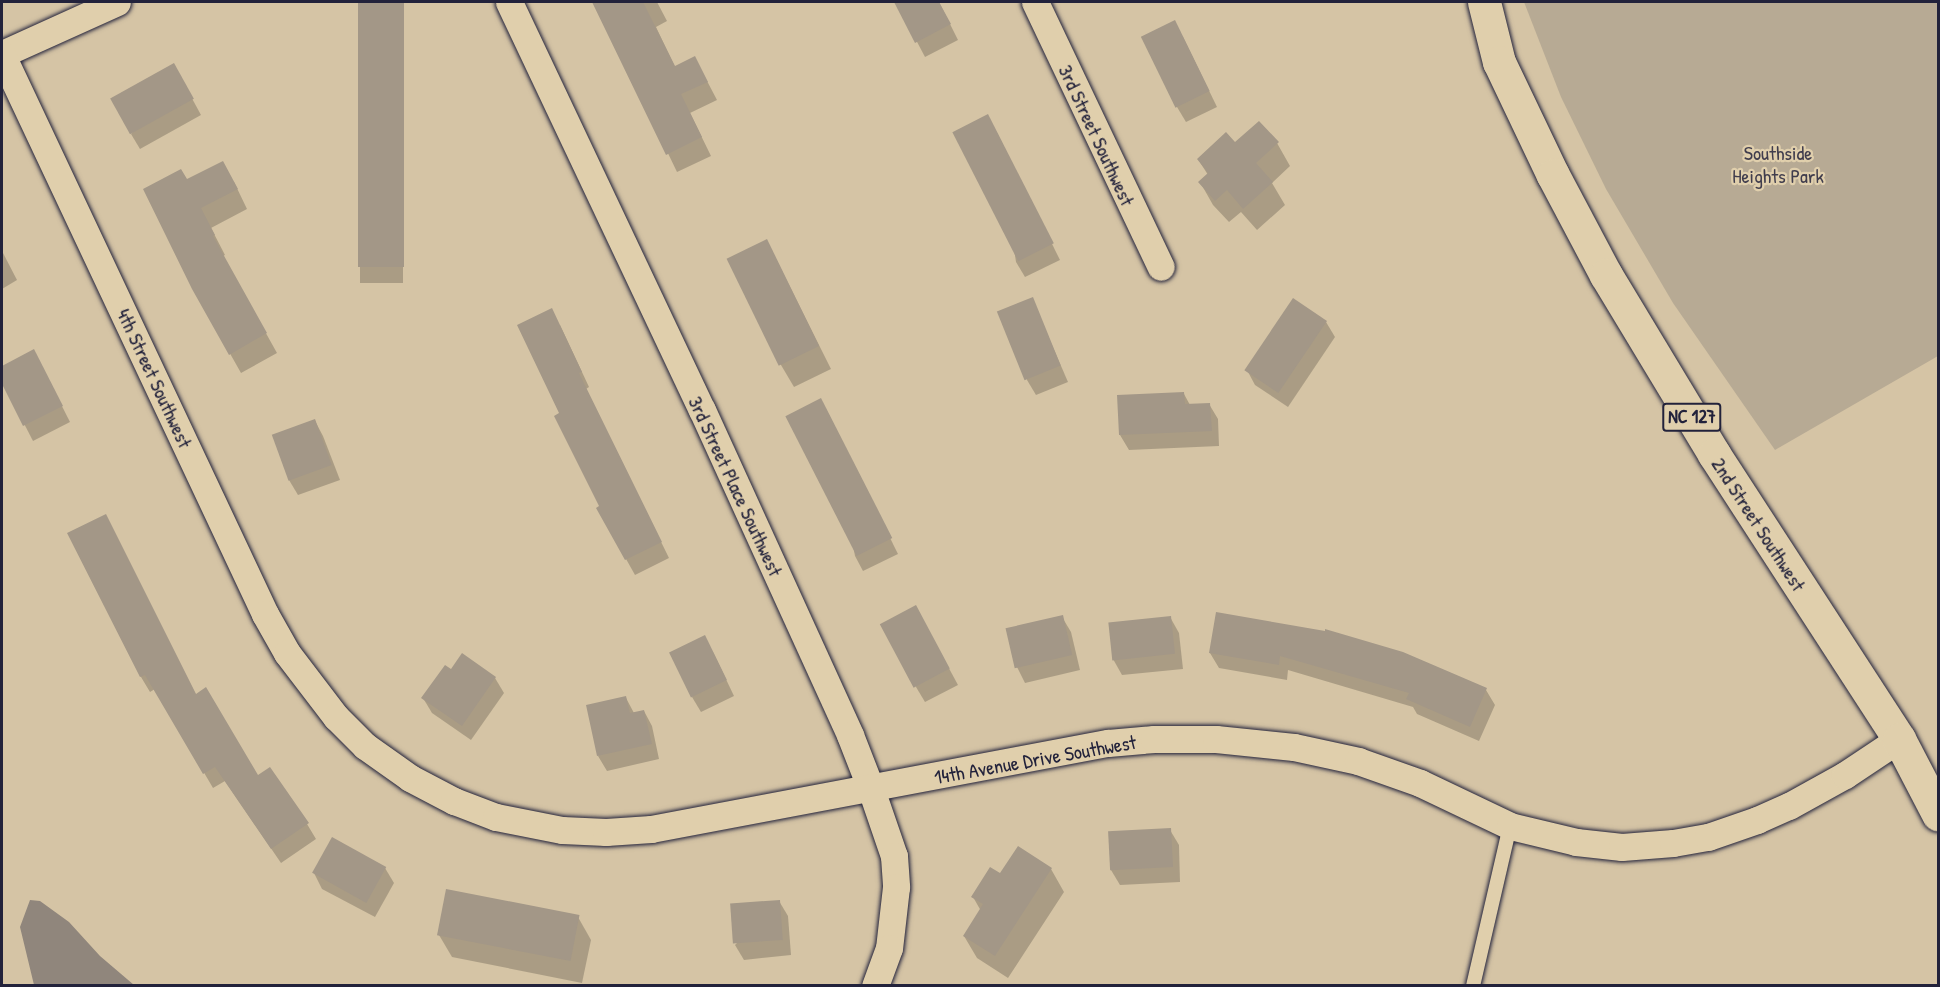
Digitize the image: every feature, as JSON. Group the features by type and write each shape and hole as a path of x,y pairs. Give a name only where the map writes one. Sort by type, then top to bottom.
{"main road":[{"name":"2nd Street Southwest","path":"1484,2 1499,62 1553,175 1606,275 1714,454 1899,740 1938,814"}],"street":[{"path":"2,55 117,2"},
{"name":"3rd Street Place Southwest","path":"509,2 702,410 850,735 871,789 894,856 896,887 889,948 875,986"},
{"name":"3rd Street Southwest","path":"1035,2 1161,267"},
{"name":"4th Street Southwest","path":"2,55 265,614 287,653 318,696"},
{"name":"14th Avenue Drive Southwest","path":"318,696 365,746 410,778 454,801 496,817 562,830 606,832 651,829 1108,743 1154,739 1216,739 1294,747 1358,761 1420,783 1510,826 1576,842 1622,847 1673,843 1708,837 1757,820 1789,806 1845,775 1899,740"}],"lane":[{"path":"1473,986 1510,826"}],"green space":[{"name":"Southside Heights Park","path":"1524,2 1938,2 1938,356 1775,450 1673,303 1606,189 1561,97"}],"shaded area":[{"path":"30,900 40,901 69,922 100,956 134,985 34,985 20,927"}],"building":[{"path":"358,2 404,2 404,267 358,267"},
{"path":"592,2 643,2 675,66 695,56 708,82 681,94 702,137 666,155"},
{"path":"894,2 939,2 951,24 915,43"},
{"path":"1175,20 1210,91 1175,108 1141,37"},
{"path":"174,63 194,99 130,134 110,98"},
{"path":"988,114 1054,243 1018,261 952,132"},
{"path":"1259,121 1279,142 1256,163 1273,182 1243,209 1227,190 1215,201 1198,182 1208,173 1197,159 1226,132 1235,142"},
{"path":"223,161 238,189 201,208 215,235 213,236 267,333 229,355 192,289 143,189 181,169 187,179"},
{"path":"767,239 819,346 779,366 727,259"},
{"path":"1033,297 1061,366 1025,380 997,312"},
{"path":"1293,298 1327,321 1278,393 1244,370"},
{"path":"552,308 582,372 579,373 662,542 625,560 596,508 599,506 554,416 559,413 517,325"},
{"path":"34,349 63,406 23,426 2,384 2,366"},
{"path":"1184,392 1185,404 1210,403 1212,431 1119,435 1117,395"},
{"path":"821,398 892,538 857,556 785,416"},
{"path":"315,419 332,465 289,481 272,435"},
{"path":"106,514 196,694 206,687 258,775 270,767 309,823 271,849 215,767 203,774 145,675 140,677 67,533"},
{"path":"916,605 950,669 914,688 880,624"},
{"path":"1216,612 1325,631 1325,629 1403,652 1487,688 1470,727 1406,699 1409,693 1280,656 1279,665 1209,653"},
{"path":"1063,615 1072,655 1015,668 1006,628"},
{"path":"1171,616 1175,654 1112,660 1108,623"},
{"path":"705,635 727,680 691,697 669,653"},
{"path":"462,653 496,677 462,726 421,698 445,665 451,669"},
{"path":"626,696 630,713 644,710 652,744 597,756 586,705"},
{"path":"1171,828 1173,867 1110,870 1108,831"},
{"path":"332,837 386,867 366,903 312,873"},
{"path":"1018,846 1052,868 995,956 963,936 983,904 971,897 990,867 1000,873"},
{"path":"446,889 580,915 571,961 437,935"},
{"path":"780,900 783,940 733,943 730,903"}]}
